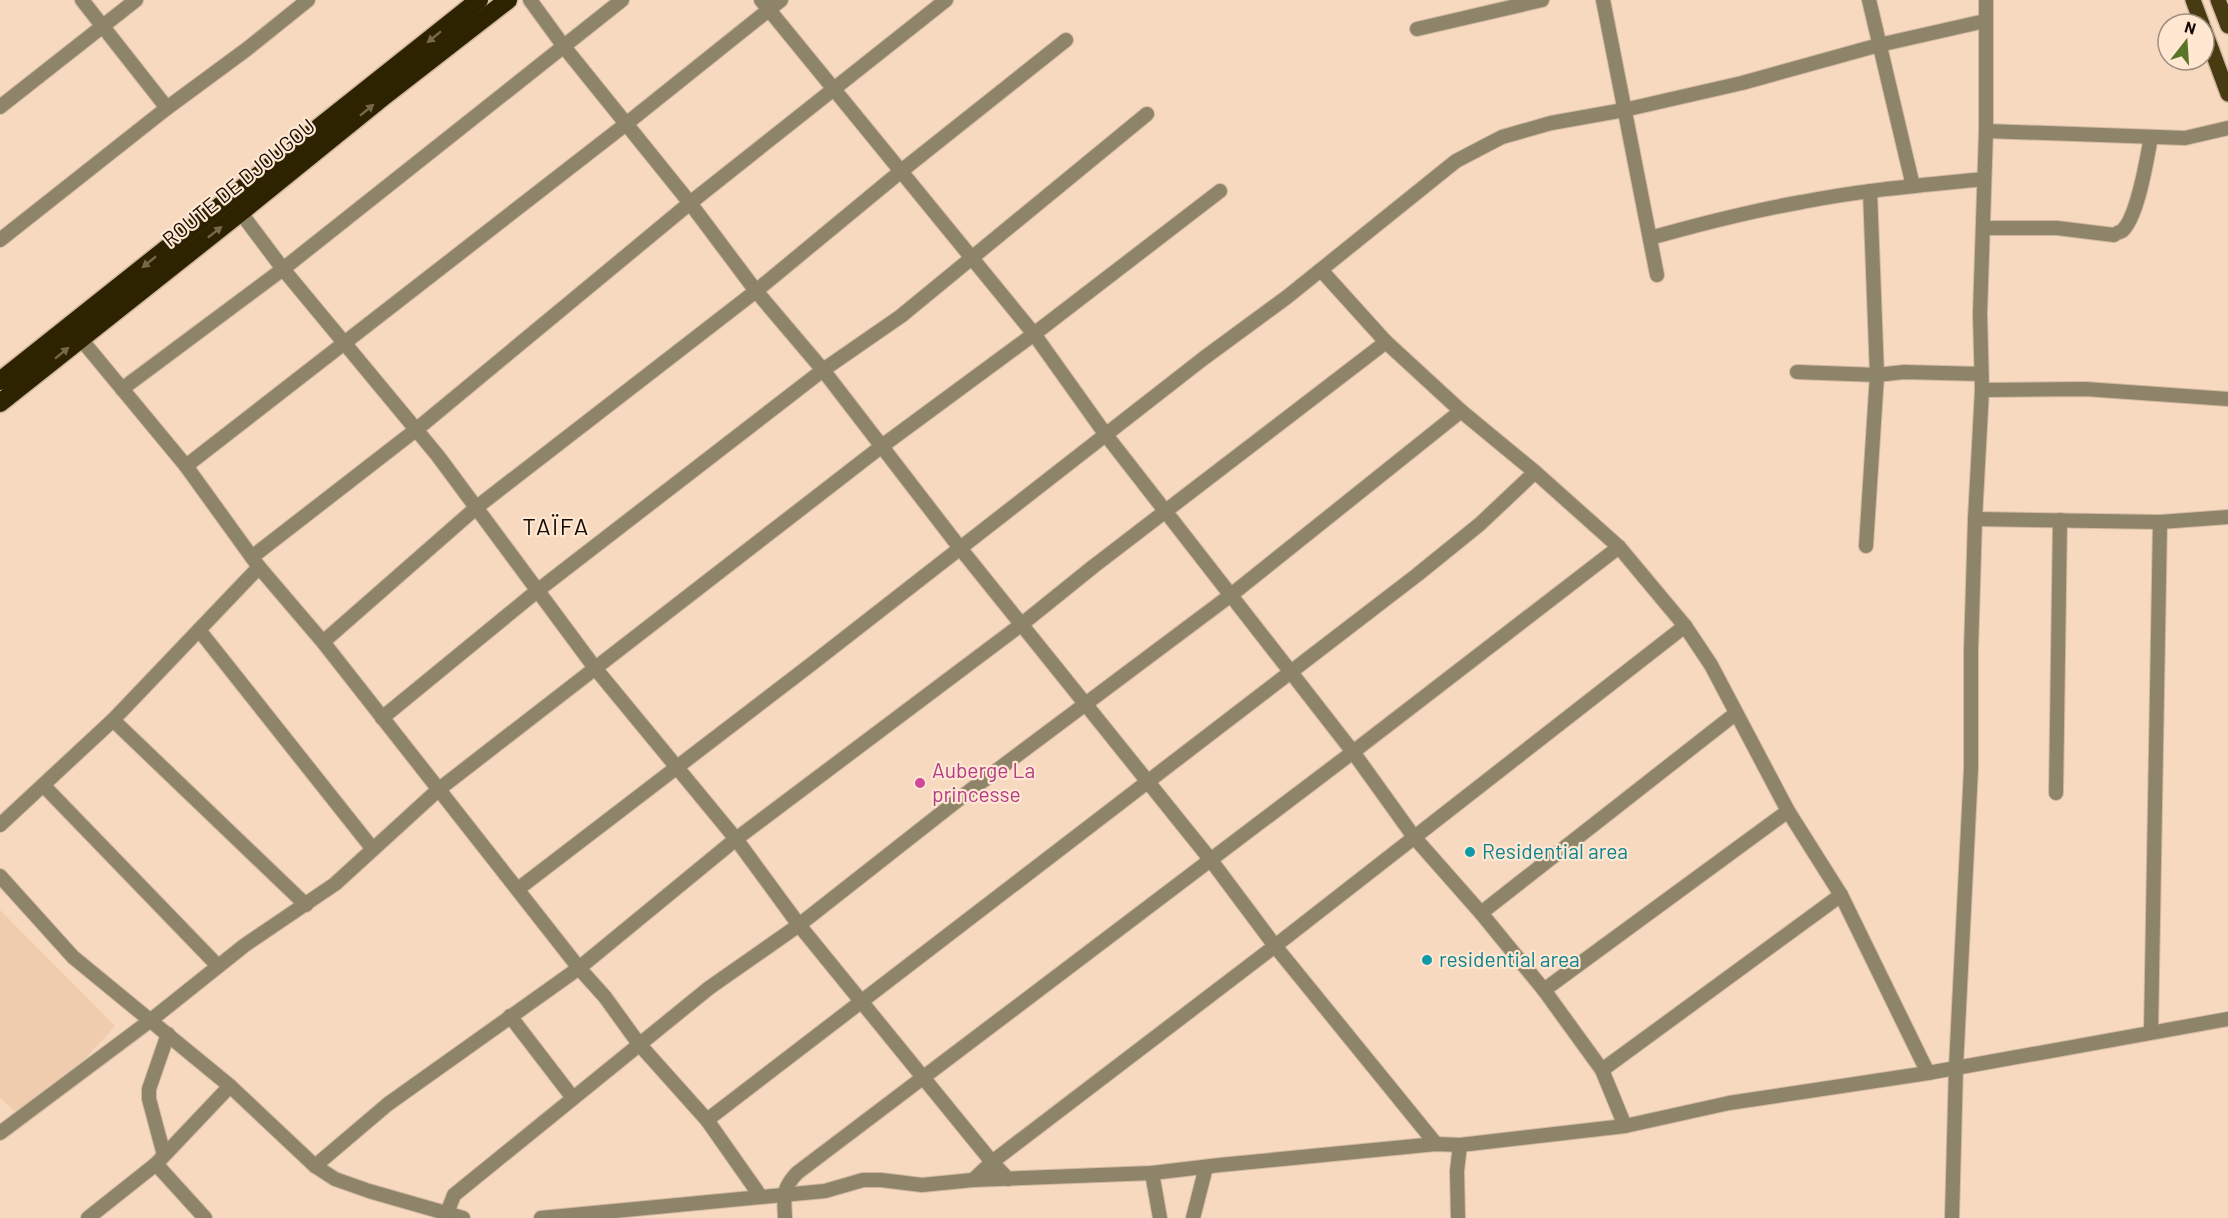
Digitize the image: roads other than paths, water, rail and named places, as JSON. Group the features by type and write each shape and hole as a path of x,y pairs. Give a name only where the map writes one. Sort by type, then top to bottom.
{"highway":[{"name":"ROUTE DE DJOUGOU","path":"0,381 23,373 81,338 479,0"},
{"name":"ROUTE DE DJOUGOU","path":"0,403 23,373 235,205 382,97 508,0"}],"main road":[{"path":"2218,0 2228,26"},
{"path":"2216,62 2228,94"}],"street":[{"path":"81,0 167,108"},
{"path":"0,107 136,0"},
{"path":"0,240 308,0"},
{"path":"530,0 565,48 690,203 756,291 823,370 960,548 1210,859 1275,946 1436,1144"},
{"path":"122,389 283,269 565,48 622,0"},
{"path":"186,466 626,124 765,5 782,0"},
{"path":"0,825 113,720 199,630 255,562 690,203 946,0"},
{"path":"1417,29 1542,0"},
{"path":"1603,0 1658,274"},
{"path":"1869,0 1913,186"},
{"path":"1953,1218 1956,1067 1971,770 1971,651 1975,519 1982,390 1980,314 1986,131 1986,0"},
{"path":"765,5 1034,334 1106,435 1353,752 1414,837 1481,913 1544,990 1602,1070 1625,1126"},
{"path":"518,889 1321,270 1456,161 1502,137 1551,123 1624,110 1742,83 1878,45 1985,21"},
{"path":"323,642 477,507 756,291 900,172 1066,40"},
{"path":"382,718 537,591 823,370 901,316 1148,114"},
{"path":"1986,131 2185,138 2228,128"},
{"path":"1984,228 2057,228 2114,235 2122,231 2129,221 2138,198 2151,137"},
{"path":"1650,238 1715,220 1802,201 1984,178"},
{"path":"0,1133 151,1020 218,966 335,884 438,790 882,446 1034,334 1220,191"},
{"path":"1866,546 1877,375 1870,191"},
{"path":"235,205 283,269 417,429 595,668 736,839 799,925 1008,1179"},
{"path":"1321,270 1386,342 1461,411 1535,472 1619,547 1685,626 1711,665 1788,811 1841,895 1928,1073"},
{"path":"81,338 186,466 255,562 323,642 639,1044 707,1120 760,1197"},
{"path":"315,1166 388,1104 579,968 736,839 1022,624 1386,342"},
{"path":"1797,372 1877,375 1904,372 1981,374"},
{"path":"1982,390 2085,389 2228,399"},
{"path":"445,1215 454,1195 709,988 799,925 972,789 1231,595 1461,411"},
{"path":"707,1120 1291,672 1480,524 1535,472"},
{"path":"1975,519 2160,522 2228,517"},
{"path":"2056,793 2060,520"},
{"path":"2151,1032 2160,522"},
{"path":"785,1218 786,1185 797,1173 1353,752 1619,547"},
{"path":"973,1180 992,1162 1275,946 1685,626"},
{"path":"199,630 372,848"},
{"path":"1481,913 1735,714"},
{"path":"113,720 306,905"},
{"path":"44,786 218,966"},
{"path":"1544,990 1788,811"},
{"path":"0,876 73,957 230,1086 291,1146 315,1166 335,1179 369,1191 445,1215 463,1218"},
{"path":"1602,1070 1841,895"},
{"path":"510,1016 573,1098"},
{"path":"541,1218 825,1191 863,1180 922,1185 973,1180 1152,1173 1436,1144 1461,1145 1625,1126 1729,1103 1928,1073 2228,1019"},
{"path":"168,1034 149,1089 160,1160 205,1218"},
{"path":"88,1218 160,1160 230,1086"},
{"path":"1458,1218 1457,1171 1461,1145"},
{"path":"1193,1218 1206,1167"},
{"path":"1152,1173 1160,1218"}],"place":[{"name":"Auberge La princesse","path":"920,783"},
{"name":"Residential area","path":"1470,852"},
{"name":"residential area","path":"1427,960"}],"district":[{"name":"TAÏFA","path":"556,527"}]}
